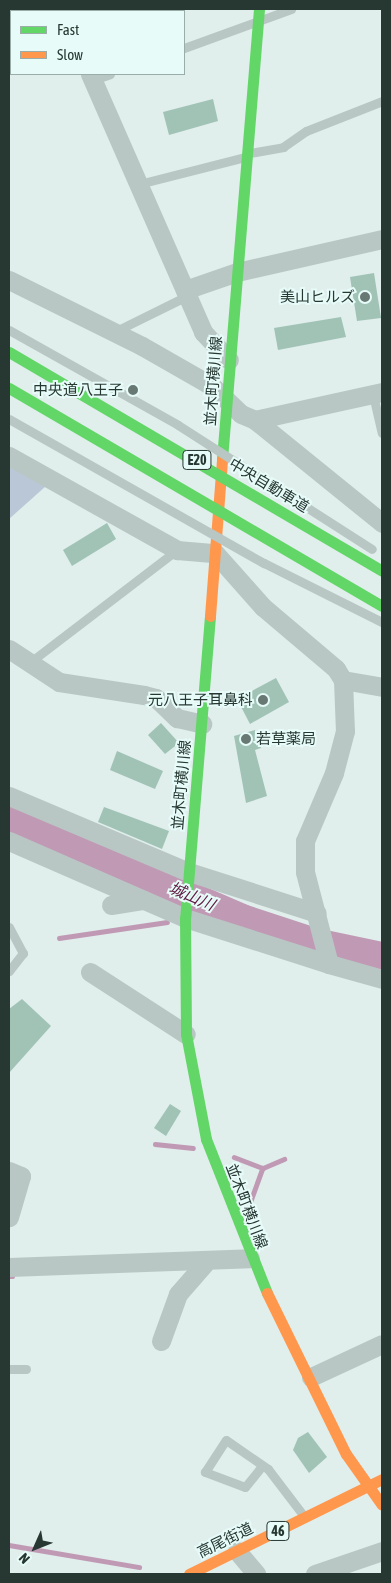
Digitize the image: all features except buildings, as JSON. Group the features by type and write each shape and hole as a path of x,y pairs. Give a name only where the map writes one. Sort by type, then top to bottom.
{"main road":[{"name":"並木町横川線","path":"259,9 185,915 186,1034 206,1139 250,1258 311,1377 346,1454 382,1505"},
{"name":"中央自動車道","path":"9,352 382,571"},
{"name":"E20","path":"9,388 382,606"},
{"name":"高尾街道","path":"189,1574 382,1479"}],"street":[{"path":"98,76 139,184 203,332 229,360"},
{"path":"186,293 237,272 382,239"},
{"path":"9,280 114,332 212,386 227,402 255,420 382,523"},
{"path":"255,420 378,393"},
{"path":"9,456 177,550 215,553 264,607 330,664 343,680 345,731 334,773 305,841 303,857 328,960"},
{"path":"9,649 58,682 156,698 177,718 202,724"},
{"path":"343,680 382,687"},
{"path":"9,796 189,874 319,918"},
{"path":"9,841 144,900 382,979"},
{"path":"111,905 144,900"},
{"path":"90,972 186,1034"},
{"path":"9,1171 21,1176 9,1217"},
{"path":"9,1267 205,1263 250,1258"},
{"path":"161,1341 178,1294 205,1263"},
{"path":"311,1377 382,1344"},
{"path":"238,1551 256,1574"},
{"path":"315,1574 382,1551"}],"lane":[{"path":"185,48 291,9"},
{"path":"139,184 283,147 306,131 382,102"},
{"path":"114,332 186,293"},
{"path":"9,330 178,425 382,556"},
{"path":"378,393 382,433"},
{"path":"9,419 264,563 382,622"},
{"path":"28,663 177,550"},
{"path":"9,927 23,953 9,971"},
{"path":"9,1369 26,1369"},
{"path":"262,1466 245,1486 205,1472 226,1440 262,1466 305,1517"}],"shaded area":[{"path":"9,465 46,486 9,519"}],"waterway":[{"name":"城山川","path":"9,817 242,918 315,942 382,956"},
{"path":"59,938 167,922"},
{"path":"155,1144 193,1148"},
{"path":"234,1157 263,1168 250,1204"},
{"path":"263,1168 284,1159"},
{"path":"9,1545 139,1567"}],"traffic: fast":[{"path":"222,459 259,9"},
{"path":"9,352 382,571"},
{"path":"9,388 382,606"},
{"path":"210,616 185,918 186,1034 206,1139 267,1293"}],"traffic: slow":[{"path":"210,616 222,459"},
{"path":"267,1293 346,1454 382,1505"},
{"path":"189,1574 382,1479"}],"place":[{"name":"美山ヒルズ","path":"365,297"},
{"name":"中央道八王子","path":"133,390"},
{"name":"元八王子耳鼻科","path":"263,700"},
{"name":"若草薬局","path":"246,739"}]}
